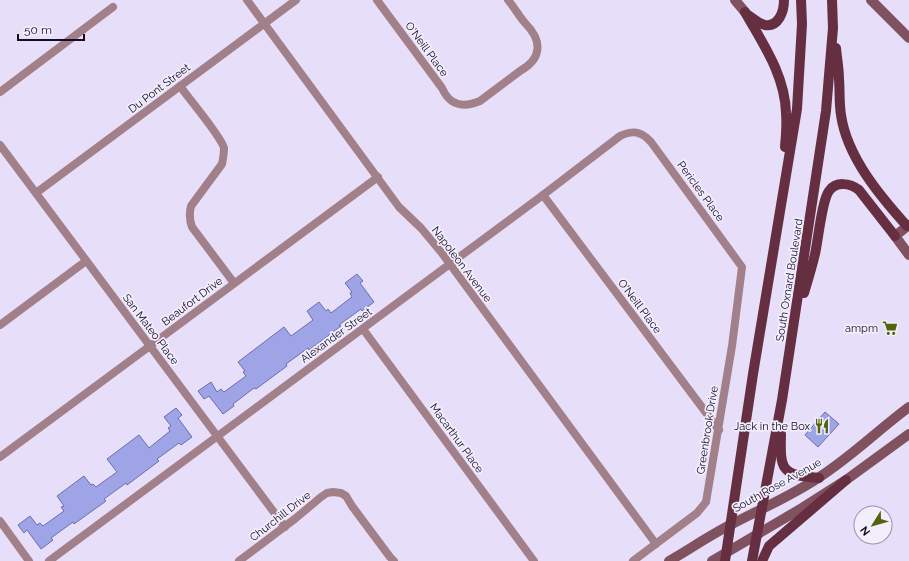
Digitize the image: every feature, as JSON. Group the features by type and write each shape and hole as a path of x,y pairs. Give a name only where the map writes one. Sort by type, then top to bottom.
{"main road":[{"path":"735,0 745,12 773,61 784,94 786,112 783,195"},
{"path":"745,12 764,25 770,25 781,17 784,0"},
{"name":"South Oxnard Boulevard","path":"726,557 753,374 797,109 802,24 801,0"},
{"name":"South Oxnard Boulevard","path":"752,561 782,400 826,111 833,28 832,0"},
{"path":"871,0 909,38"},
{"path":"833,28 839,78 841,115 846,136 854,156 863,170 896,213 908,226 895,236"},
{"path":"792,334 815,256 825,197 831,188 837,185 847,184 859,190 909,255"},
{"path":"782,400 780,451 784,466 792,474 798,477 818,478"},
{"name":"South Rose Avenue","path":"669,561 730,525 818,478 852,454 909,407"},
{"path":"712,561 726,557 757,534 846,480 909,434"},
{"path":"762,561 769,546 846,480"}],"street":[{"name":"Napoleon Avenue","path":"247,0 399,207 421,228 449,264 656,544"},
{"name":"Du Pont Street","path":"36,193 296,0"},
{"name":"O'Neill Place","path":"378,0 447,97 462,106 480,101 527,67 533,61 538,50 537,38 533,31 525,23 508,0"},
{"path":"0,92 113,7"},
{"path":"180,86 217,135 224,148 222,164 191,206 189,214 192,227 234,283"},
{"name":"Alexander Street","path":"49,561 363,329 620,136 628,132 638,132"},
{"name":"Pericles Place","path":"638,132 648,138 657,149 742,267"},
{"name":"San Mateo Place","path":"0,144 285,527"},
{"name":"Beaufort Drive","path":"0,456 378,177"},
{"name":"O'Neill Place","path":"543,195 719,430"},
{"path":"0,325 86,261"},
{"name":"Greenbrook Drive","path":"633,561 698,513 706,502 719,430 742,267"},
{"name":"Macarthur Place","path":"363,329 534,561"},
{"name":"Churchill Drive","path":"239,561 285,527 321,497 327,493 336,492 346,496 394,561"},
{"path":"0,521 29,561"}],"building":[{"path":"357,274 363,281 360,283 374,302 362,311 361,309 339,325 341,326 309,350 308,348 286,364 287,366 256,389 254,388 233,404 234,406 223,414 209,396 204,399 198,391 211,382 217,392 221,389 224,392 246,376 243,372 245,371 238,362 284,327 291,336 313,320 307,311 319,302 326,311 328,309 331,313 352,297 350,293 352,292 345,283"},
{"path":"176,408 182,415 178,418 192,437 181,445 179,443 157,459 159,461 127,485 126,483 104,499 106,501 74,524 73,522 51,538 53,540 41,549 27,530 24,533 18,525 30,516 37,525 40,523 43,526 64,511 61,507 64,506 57,496 84,476 91,485 93,484 96,487 117,472 107,459 139,435 149,448 170,431 168,428 171,426 164,417"},
{"path":"825,412 839,424 818,447 805,435"}],"place":[{"name":"ampm","path":"890,328"},
{"name":"Jack in the Box","path":"822,426"}]}
